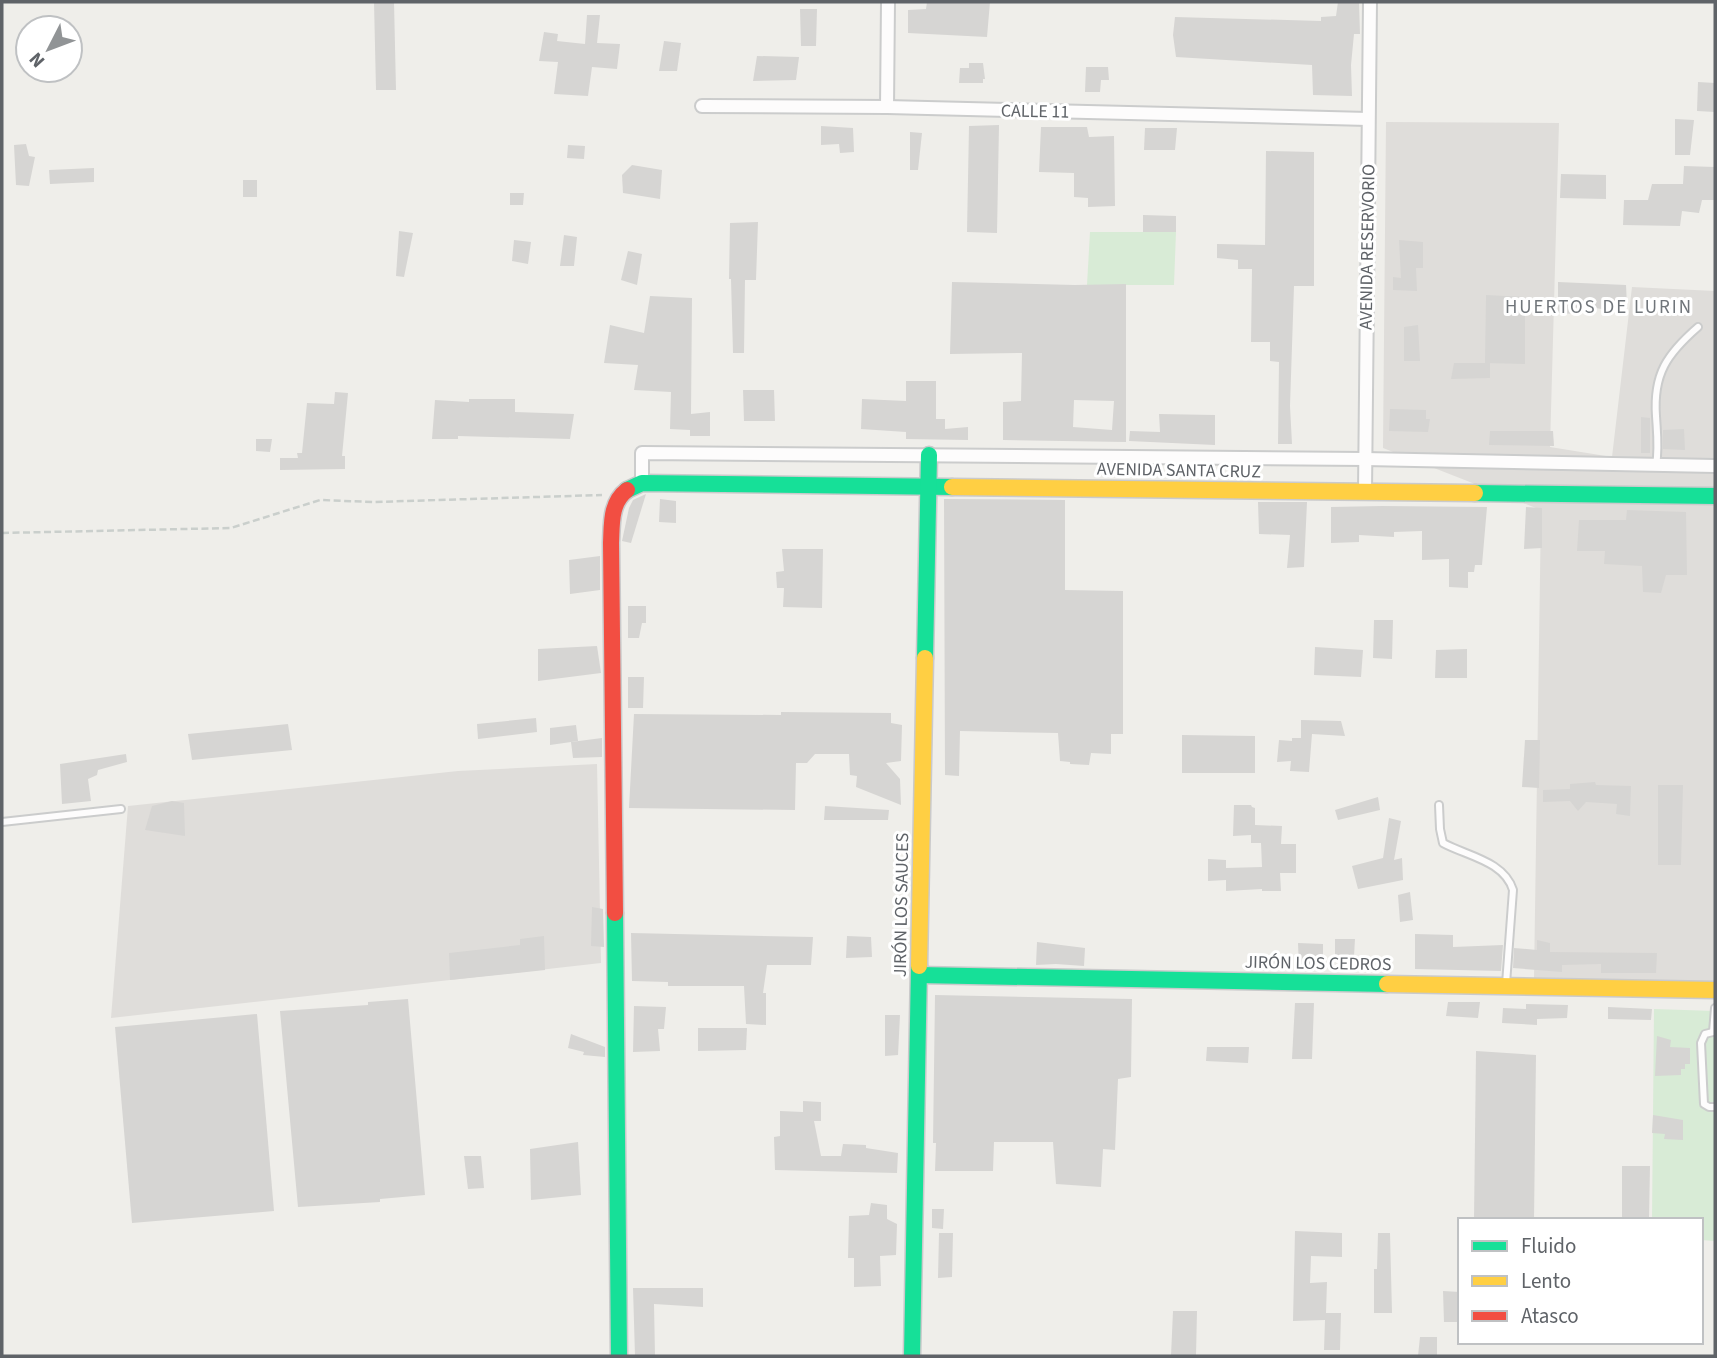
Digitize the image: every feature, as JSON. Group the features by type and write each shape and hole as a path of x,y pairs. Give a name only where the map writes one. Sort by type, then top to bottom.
{"street":[{"path":"887,107 888,2"},
{"name":"AVENIDA RESERVORIO","path":"1365,492 1370,2"},
{"name":"CALLE 11","path":"702,106 887,107 1368,119"},
{"name":"AVENIDA SANTA CRUZ","path":"1715,466 1365,459 642,453 642,483 1715,496"},
{"name":"JIRÓN LOS SAUCES","path":"912,1356 929,455"},
{"path":"620,1356 611,543 614,504 619,494 642,483"},
{"name":"JIRÓN LOS CEDROS","path":"919,975 1715,990"}],"lane":[{"path":"1656,465 1659,449 1656,412 1660,370 1672,350 1698,327"},
{"path":"1439,805 1443,843 1501,870 1509,878 1513,890 1506,986"},
{"path":"2,822 121,809"},
{"path":"1715,1008 1714,1033 1706,1034 1701,1043 1704,1104 1715,1107"}],"path":[{"path":"2,533 231,528 320,500 374,502 619,494"}],"shaded area":[{"path":"1386,122 1559,123 1550,447 1612,457 1632,287 1715,291 1715,993 1534,978 1541,510 1383,448"},
{"path":"597,764 601,963 111,1018 128,806 458,771"}],"green space":[{"path":"1090,232 1176,232 1174,285 1087,285"},
{"path":"1654,1009 1715,1011 1715,1241 1703,1240 1703,1218 1652,1218"}],"building":[{"path":"374,2 394,2 396,90 376,90"},
{"path":"927,2 990,2 987,37 908,33 908,10 926,9"},
{"path":"1338,2 1359,2 1360,34 1354,34 1352,96 1313,95 1312,65 1176,57 1173,35 1175,17 1321,21 1321,17 1336,16"},
{"path":"800,9 817,9 816,46 801,46"},
{"path":"587,15 600,15 597,43 620,44 617,69 592,67 588,96 554,94 558,62 539,61 544,32 558,34 557,41 585,44"},
{"path":"664,41 681,43 677,71 659,71"},
{"path":"757,56 799,57 796,80 753,81"},
{"path":"969,63 983,63 983,83 959,83 960,68 969,68"},
{"path":"1086,67 1108,67 1109,80 1101,80 1100,92 1085,92"},
{"path":"1698,82 1715,83 1715,112 1697,111"},
{"path":"1675,119 1694,120 1690,155 1675,155"},
{"path":"999,125 997,233 967,232 969,126"},
{"path":"821,126 853,128 854,152 840,153 839,144 821,145"},
{"path":"1041,127 1087,127 1089,137 1114,136 1115,206 1088,207 1088,198 1074,197 1074,173 1039,172"},
{"path":"1145,128 1177,128 1175,150 1144,150"},
{"path":"910,132 922,133 918,170 910,170"},
{"path":"26,144 29,156 35,157 29,186 16,185 14,145"},
{"path":"568,145 585,146 584,159 567,158"},
{"path":"1266,151 1314,152 1314,286 1294,286 1290,406 1292,444 1278,444 1279,362 1270,361 1270,342 1251,342 1252,269 1238,269 1238,260 1217,258 1217,244 1265,245"},
{"path":"632,165 662,170 660,199 623,193 622,175"},
{"path":"1684,166 1715,167 1715,200 1702,200 1699,213 1682,211 1680,226 1623,225 1624,200 1648,200 1652,184 1683,184"},
{"path":"94,168 94,182 50,184 49,170"},
{"path":"1561,174 1606,175 1606,199 1560,198"},
{"path":"243,180 257,180 257,197 243,197"},
{"path":"510,193 524,193 523,205 510,205"},
{"path":"1143,215 1176,216 1176,232 1143,232"},
{"path":"758,222 756,280 745,280 744,353 733,353 729,279 730,223"},
{"path":"399,231 413,233 404,277 396,276"},
{"path":"564,235 577,237 574,266 560,266"},
{"path":"514,240 531,242 528,264 512,261"},
{"path":"1399,240 1423,242 1423,268 1416,268 1417,291 1393,290 1393,277 1401,278"},
{"path":"628,251 642,254 637,285 621,280"},
{"path":"952,282 1126,284 1126,442 1003,440 1003,402 1021,401 1022,353 950,354","holes":["1074,400 1114,401 1112,430 1073,427"]},
{"path":"1558,282 1626,285 1627,306 1608,310 1577,305 1577,314 1558,313"},
{"path":"1486,295 1525,297 1525,364 1485,363"},
{"path":"650,296 692,298 691,414 710,412 710,436 690,436 690,430 670,429 671,392 634,390 638,365 604,363 610,325 644,333"},
{"path":"1418,325 1420,361 1404,361 1404,327"},
{"path":"1454,363 1490,363 1490,378 1451,379"},
{"path":"906,381 936,381 936,419 945,419 945,429 968,427 968,440 906,439 906,432 861,429 862,399 906,401"},
{"path":"743,390 774,390 775,421 744,421"},
{"path":"335,392 348,393 342,456 345,456 345,469 280,470 280,458 298,458 297,453 302,453 307,403 334,404"},
{"path":"469,399 515,399 515,412 574,414 570,439 458,436 458,439 432,439 435,400 469,402"},
{"path":"1390,409 1426,410 1426,419 1430,419 1428,432 1389,431"},
{"path":"1159,414 1215,415 1215,445 1129,441 1130,431 1160,432"},
{"path":"1641,417 1650,418 1650,453 1641,453"},
{"path":"1684,429 1685,450 1663,449 1663,430"},
{"path":"1490,431 1553,431 1554,446 1489,445"},
{"path":"256,439 272,439 270,452 256,451"},
{"path":"646,494 631,543 622,541 633,500"},
{"path":"660,499 676,501 676,523 659,522"},
{"path":"944,499 1065,500 1065,590 1123,591 1123,734 1111,734 1111,754 1091,753 1089,765 1070,764 1060,761 1058,733 960,731 959,776 945,775"},
{"path":"1258,502 1307,502 1304,567 1287,568 1290,535 1259,534"},
{"path":"1331,507 1487,507 1482,565 1475,565 1474,572 1468,572 1468,588 1449,587 1449,559 1422,560 1422,531 1394,532 1394,537 1359,535 1359,542 1331,543"},
{"path":"1526,507 1542,508 1542,548 1524,549"},
{"path":"1627,510 1686,512 1687,575 1666,575 1661,593 1643,592 1642,566 1604,564 1605,551 1577,551 1579,520 1626,520"},
{"path":"782,549 823,549 822,608 783,607 784,588 777,588 776,572 784,571"},
{"path":"600,556 600,590 570,594 569,560"},
{"path":"628,606 646,606 646,623 642,623 639,638 628,638"},
{"path":"1374,620 1393,620 1392,659 1373,658"},
{"path":"597,646 601,673 538,681 538,649"},
{"path":"1315,647 1363,650 1361,677 1314,675"},
{"path":"1467,649 1467,678 1435,678 1436,650"},
{"path":"628,677 644,677 643,708 628,708"},
{"path":"781,712 891,713 891,723 902,725 901,761 886,763 900,779 901,805 856,787 857,776 850,775 849,754 815,754 807,763 796,763 795,810 629,808 634,714 781,715"},
{"path":"536,718 537,732 478,739 477,724"},
{"path":"1301,720 1341,721 1345,736 1312,734 1309,772 1290,771 1291,761 1277,762 1279,740 1292,741 1292,738 1301,738"},
{"path":"288,724 292,750 192,760 188,734"},
{"path":"576,725 578,741 550,745 550,728"},
{"path":"1182,735 1255,736 1255,773 1182,773"},
{"path":"602,738 602,757 573,758 571,742"},
{"path":"1525,740 1540,740 1539,788 1522,787"},
{"path":"126,754 127,762 98,770 97,775 88,779 91,801 62,804 60,764"},
{"path":"1595,782 1596,785 1631,786 1630,816 1616,814 1617,804 1586,802 1578,811 1570,801 1543,802 1543,790 1570,789 1570,784"},
{"path":"1658,785 1683,785 1681,865 1658,865"},
{"path":"1378,797 1380,810 1338,820 1335,810"},
{"path":"172,801 184,803 185,836 145,830 152,806"},
{"path":"1234,805 1251,805 1255,808 1255,825 1282,826 1281,844 1296,844 1296,873 1280,873 1281,891 1226,891 1226,880 1208,881 1208,859 1226,860 1226,868 1262,867 1261,843 1251,843 1251,835 1233,836"},
{"path":"825,806 889,810 888,820 824,820"},
{"path":"1389,818 1401,821 1394,860 1402,858 1403,880 1358,889 1352,866 1383,858"},
{"path":"1410,892 1413,920 1400,922 1398,895"},
{"path":"592,907 603,909 604,947 591,946"},
{"path":"631,933 813,937 811,965 767,965 763,993 766,993 766,1025 746,1024 744,986 668,986 668,982 632,981"},
{"path":"1415,934 1453,935 1453,947 1503,945 1501,971 1415,969"},
{"path":"544,936 545,970 450,980 449,953 520,945 520,939"},
{"path":"847,936 871,937 872,957 846,958"},
{"path":"1335,939 1355,939 1354,956 1335,956"},
{"path":"1537,940 1550,943 1550,952 1657,953 1656,973 1601,973 1601,964 1562,965 1562,972 1513,968 1514,948 1537,950"},
{"path":"1037,942 1085,948 1084,966 1036,965"},
{"path":"1298,943 1323,944 1323,968 1299,968"},
{"path":"1253,956 1290,958 1290,968 1252,968"},
{"path":"935,995 1132,999 1131,1077 1118,1079 1115,1150 1103,1149 1101,1187 1056,1184 1053,1142 994,1142 993,1171 935,1171"},
{"path":"408,999 425,1195 380,1199 380,1202 298,1207 280,1011 368,1005 368,1002"},
{"path":"1448,1002 1480,1002 1478,1018 1446,1016"},
{"path":"1295,1003 1314,1003 1312,1059 1292,1059"},
{"path":"1526,1004 1568,1005 1567,1018 1537,1019 1537,1025 1502,1023 1503,1008 1526,1009"},
{"path":"634,1006 666,1007 664,1029 658,1029 660,1051 633,1052"},
{"path":"1608,1007 1652,1009 1651,1020 1608,1019"},
{"path":"257,1014 274,1211 132,1223 115,1027"},
{"path":"885,1015 900,1015 898,1055 885,1056"},
{"path":"698,1028 747,1028 746,1050 698,1051"},
{"path":"571,1034 605,1047 605,1057 583,1055 584,1052 568,1048"},
{"path":"1657,1036 1671,1040 1670,1047 1690,1048 1690,1064 1685,1064 1681,1075 1655,1076"},
{"path":"1207,1047 1249,1047 1248,1063 1206,1061"},
{"path":"1476,1051 1536,1055 1534,1218 1474,1218"},
{"path":"803,1101 821,1102 821,1121 814,1121 821,1156 841,1156 843,1144 866,1145 866,1148 898,1153 897,1173 775,1170 774,1137 780,1136 780,1111 803,1112"},
{"path":"1653,1115 1683,1120 1683,1140 1664,1139 1665,1134 1652,1133"},
{"path":"578,1142 581,1195 531,1200 530,1149"},
{"path":"464,1156 481,1156 484,1188 468,1189"},
{"path":"1622,1166 1650,1166 1649,1218 1622,1217"},
{"path":"871,1203 887,1205 887,1219 897,1224 896,1255 880,1256 881,1286 854,1287 854,1258 848,1258 849,1216 869,1215"},
{"path":"932,1209 944,1209 943,1229 932,1228"},
{"path":"1295,1231 1342,1233 1342,1257 1311,1256 1310,1283 1327,1282 1326,1313 1341,1313 1340,1350 1324,1350 1325,1320 1293,1321"},
{"path":"939,1233 953,1233 952,1277 938,1278"},
{"path":"1378,1233 1390,1233 1392,1313 1374,1313 1374,1269 1377,1269"},
{"path":"633,1288 703,1288 703,1307 654,1304 655,1356 635,1356"},
{"path":"1443,1291 1458,1292 1458,1322 1444,1322"},
{"path":"1173,1311 1197,1311 1196,1356 1171,1356"},
{"path":"1420,1337 1437,1337 1437,1356 1418,1356"}],"traffic: fast":[{"path":"925,658 929,455"},
{"path":"627,490 642,483 952,487"},
{"path":"1475,493 1715,496"},
{"path":"615,913 619,1356"},
{"path":"912,1356 919,966"},
{"path":"919,975 1387,984"}],"traffic: slow":[{"path":"952,487 1475,493"},
{"path":"919,966 925,658"},
{"path":"1387,984 1715,990"}],"traffic: jam":[{"path":"615,913 611,543 615,507 627,490"}],"district":[{"name":"HUERTOS DE LURIN","path":"1599,306"}]}
